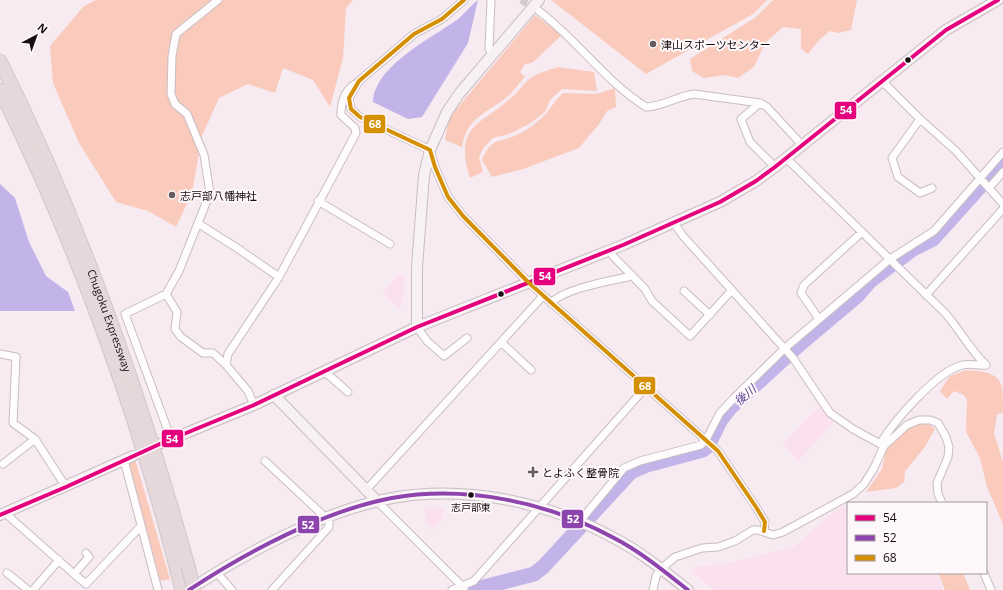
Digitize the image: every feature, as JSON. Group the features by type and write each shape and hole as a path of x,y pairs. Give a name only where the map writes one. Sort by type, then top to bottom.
{"highway":[{"name":"Chugoku Expressway","path":"0,61 41,147 88,258 151,439 183,570 182,590"},
{"name":"Chugoku Expressway","path":"0,90 54,208 99,324 183,570 194,590"}],"main road":[{"path":"417,327 418,267 424,175 430,150 447,112 460,94 539,0"},
{"path":"166,441 274,396 417,327 609,250 720,202 756,181 775,167 946,30 998,0"},
{"path":"274,396 367,489 378,502"},
{"path":"2,514 129,458"},
{"path":"189,590 273,542 327,517 378,502 421,495 482,496 540,507 580,521 614,538 661,569 688,590"}],"street":[{"path":"166,441 125,314 166,294 179,271 210,194 202,150 187,114 175,104 171,94 172,56 176,34 218,0"},
{"path":"464,0 442,19 414,34 359,82 349,98 351,109 360,117 430,150 435,167 448,197 462,216 543,296 709,442 756,507 765,522 764,531"},
{"path":"491,0 489,48 492,56"},
{"path":"539,11 568,35 593,63 646,108 694,94 760,103 767,107 802,145"},
{"path":"882,81 920,119 956,150 1003,204"},
{"path":"226,365 228,354 279,277 318,201 356,133 355,128 341,115 341,104 351,85 359,82"},
{"path":"760,103 741,119 753,147 775,167"},
{"path":"920,119 892,158 898,177 920,193 932,188"},
{"path":"985,182 1003,152"},
{"path":"653,590 656,576 661,569 675,557 702,548 718,547 735,541 753,530 764,531 773,535 783,532 853,494 864,484 874,468 882,445 915,400 934,382 948,372 962,365 986,364 979,358 954,323 786,158"},
{"path":"709,442 720,413 788,354 819,319 891,260 934,231 985,182 1003,172"},
{"path":"318,201 390,244"},
{"path":"926,295 1003,209"},
{"path":"674,223 788,354 830,413 853,430 882,445"},
{"path":"199,224 279,277"},
{"path":"819,319 801,293 804,285 862,232"},
{"path":"609,250 613,256 645,288 652,301 690,336 732,290"},
{"path":"551,303 555,298 585,287 628,277 631,274"},
{"path":"684,291 710,315"},
{"path":"166,294 177,312 175,329 181,337 204,353 213,353 226,365 248,391 254,405"},
{"path":"367,489 502,343 543,296"},
{"path":"417,327 427,342 444,356 467,338"},
{"path":"502,343 531,370"},
{"path":"0,354 16,357 12,423 35,439 66,487"},
{"path":"324,371 348,392"},
{"path":"452,590 464,588 474,581 646,387"},
{"path":"882,445 907,425 919,420 930,420 938,424 942,428 949,447 948,456 937,483 938,494 942,502"},
{"path":"3,464 35,439"},
{"path":"580,521 624,468 640,461 709,442"},
{"path":"129,458 141,526 158,590"},
{"path":"266,461 327,517 329,528 272,590"},
{"path":"378,502 464,588"},
{"path":"2,514 86,584 141,526"},
{"path":"74,574 89,557 86,553"},
{"path":"33,590 59,560"},
{"path":"7,573 28,590"},
{"path":"217,573 232,590"},
{"path":"984,574 991,590"}],"shaded area":[{"path":"96,0 353,0 346,8 343,58 330,107 313,80 283,68 275,93 248,84 219,98 202,136 192,193 176,227 148,211 116,202 79,143 53,83 50,46 84,6"},
{"path":"478,0 468,43 422,117 408,119 373,102 376,89 383,77 393,65 420,44 458,19"},
{"name":"津山スポーツセンター","path":"551,0 767,0 753,14 646,74"},
{"path":"773,0 857,0 851,30 838,33 830,31 819,40 808,54 801,49 801,29 783,27 765,43 754,67 738,78 725,75 704,78 692,71 690,59 756,17"},
{"path":"535,15 562,35 532,63 525,64 520,72 525,77 510,94 473,122 468,128 462,147 445,140 449,118"},
{"path":"558,67 594,72 597,91 562,89 550,100 545,112 529,124 509,134 493,138 484,147 479,157 483,172 470,178 465,148 467,138 472,130 479,122 513,97 529,79 539,73"},
{"path":"615,88 616,107 607,111 600,123 579,148 523,169 492,177 482,160 490,146 498,141 523,132 530,127 545,115 563,93 596,94"},
{"path":"0,184 15,198 29,242 46,276 68,292 75,311 0,311"},
{"path":"399,274 405,279 402,305 400,309 383,293"},
{"path":"966,370 978,371 994,376 998,379 1001,385 1003,412 997,415 994,433 1003,462 1003,524 987,487 980,458 966,432 967,400 964,395 954,391 947,399 940,391 950,376"},
{"path":"819,407 834,422 799,461 783,444"},
{"path":"925,422 935,429 925,447 905,471 904,482 896,488 866,492 882,469 886,450 890,445 909,427"},
{"path":"135,459 170,579 160,581 129,463"},
{"path":"424,507 444,508 442,519 432,529 426,523"},
{"path":"841,508 847,508 847,574 936,574 943,590 714,590 691,571 695,567 729,563 793,547 833,512"},
{"path":"938,574 963,574 970,590 945,590"}],"waterway":[{"name":"後川","path":"472,590 534,574 543,567 631,472 647,465 703,450 708,446 720,421 730,408 800,344 857,296 870,281 913,249 933,239 1003,161"}],"tunnel":[{"path":"521,0 537,9"}],"transit line":[{"name":"68","path":"464,0 442,19 414,34 359,81 349,98 351,109 360,117 430,150 435,167 448,197 463,216 528,282 718,451 765,522 764,531"},
{"name":"54","path":"0,515 66,487 162,443 254,405 417,327 623,245 720,202 756,181 775,167 946,30 998,0"},
{"name":"52","path":"189,590 235,561 286,535 339,513 366,504 392,498 449,494 477,495 534,506 589,525 634,549 688,590"}],"place":[{"name":"津山スポーツセンター","path":"653,44"},
{"name":"志戸部八幡神社","path":"172,195"},
{"name":"とよふく整骨院","path":"533,472"},
{"name":"志戸部東","path":"471,495"}]}
